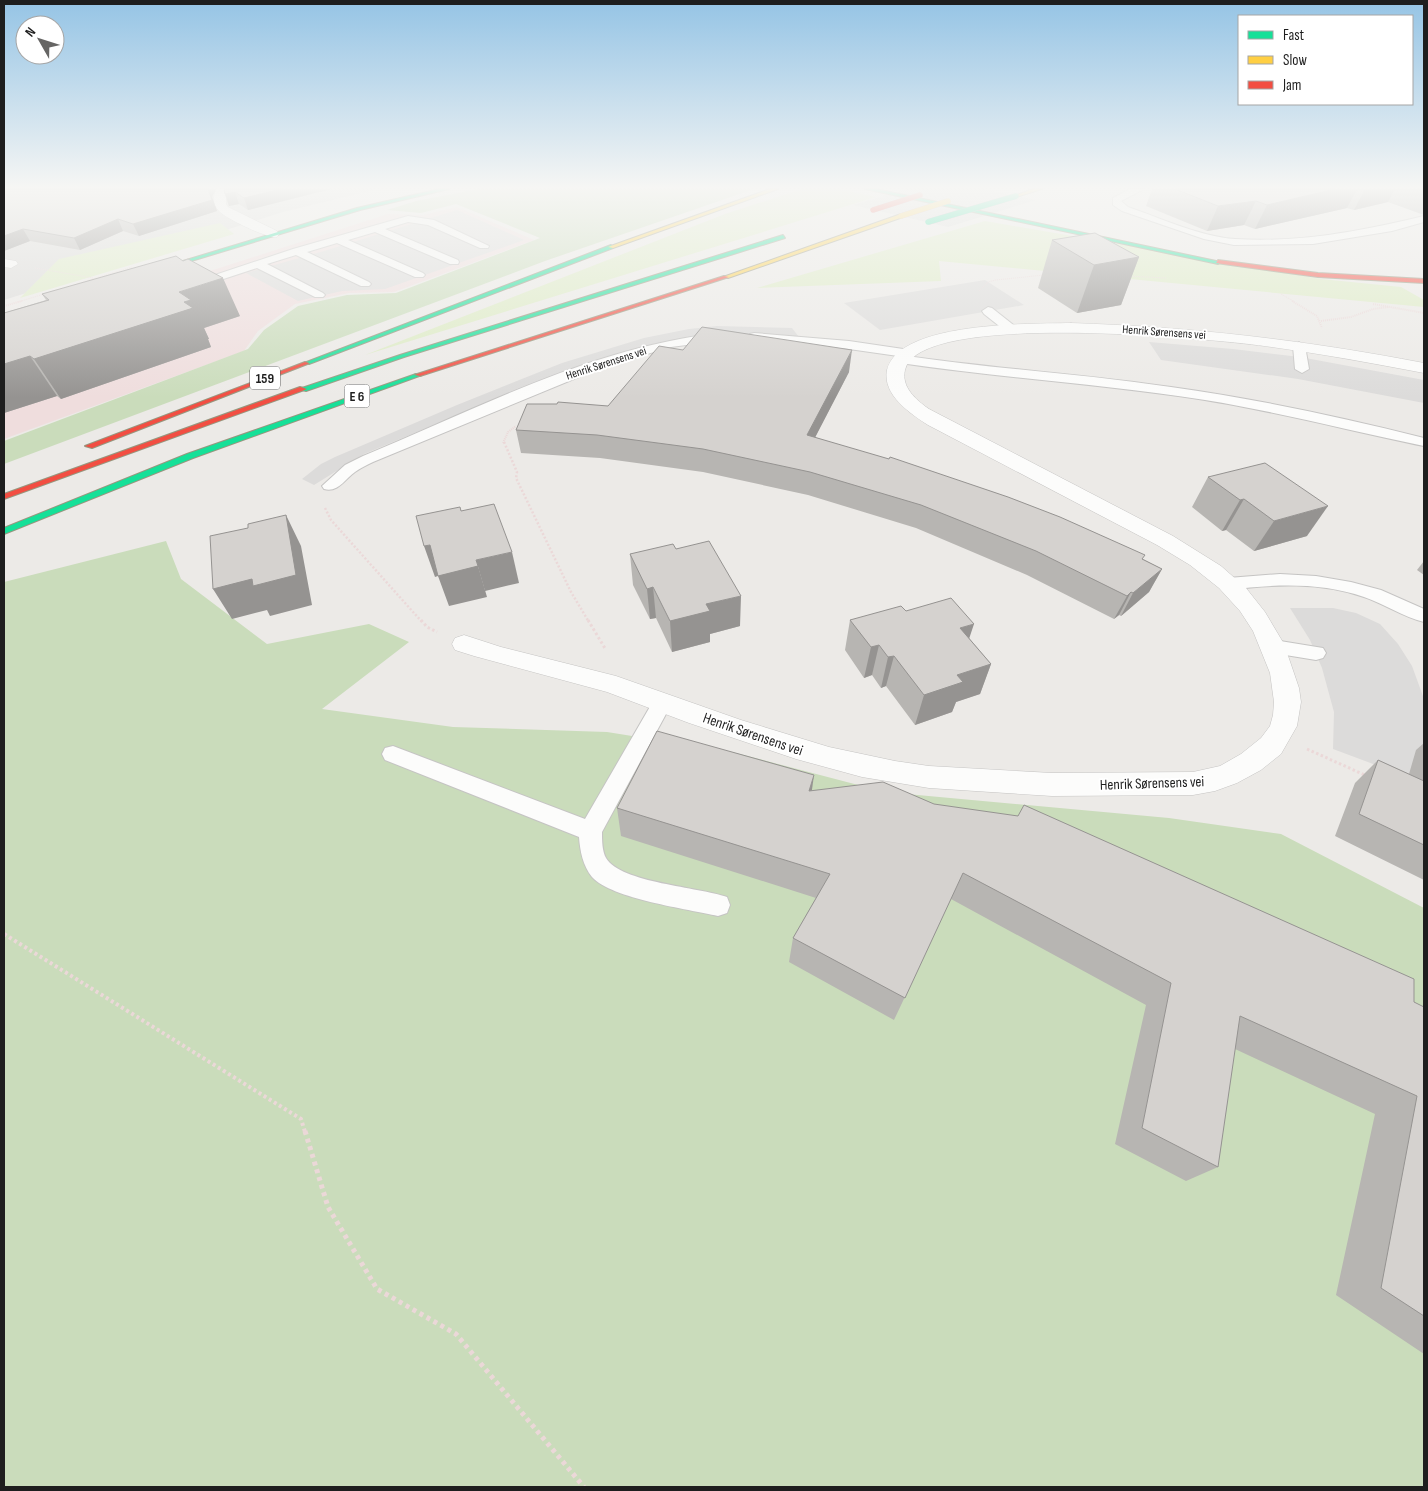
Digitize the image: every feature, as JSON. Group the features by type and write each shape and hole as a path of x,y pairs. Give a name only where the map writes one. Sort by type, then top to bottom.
{"main road":[{"path":"142,275 194,259"},
{"name":"159","path":"80,449 580,259"},
{"name":"E 6","path":"4,497 225,416 394,359 715,259"},
{"name":"E 6","path":"4,530 116,485 288,420 488,352 716,280 775,259"},
{"path":"716,280 800,259"},
{"path":"1200,259 1276,270 1356,278 1424,281"},
{"path":"1237,259 1363,272 1424,275"}],"street":[{"name":"Henrik Sørensens vei","path":"464,644 611,683 662,703 795,749 861,766 925,777 996,784 1068,786 1185,784 1218,780 1247,765 1271,748 1284,726 1289,705 1284,675 1274,647 1260,621 1228,584 1206,566 1149,532 915,409 904,399 895,379 897,366 903,356 919,344 974,332 1126,330 1201,334 1299,346 1424,368"}],"lane":[{"path":"185,288 277,259"},
{"path":"313,259 365,284"},
{"path":"382,259 419,275"},
{"path":"446,259 454,262"},
{"path":"260,265 319,295"},
{"path":"988,311 1012,330"},
{"name":"Henrik Sørensens vei","path":"330,486 350,468 446,426 555,380 654,347 694,339 728,336 849,345 903,356"},
{"path":"1299,346 1302,369"},
{"path":"903,356 967,369 1133,386 1208,396 1359,425 1424,442"},
{"path":"1228,584 1253,580 1328,583 1368,592 1424,616"},
{"path":"1274,647 1316,653"},
{"path":"662,703 590,831 592,856 603,872 623,882 718,905"},
{"path":"394,754 590,831"}],"path":[{"path":"7,263 96,278"},
{"path":"4,306 133,267"},
{"path":"977,293 988,282 996,280 1051,275"},
{"path":"1127,276 1173,278"},
{"path":"1280,294 1315,314 1321,321 1322,349"},
{"path":"1365,302 1424,313"},
{"path":"1321,321 1352,317 1373,309 1392,307"},
{"path":"520,424 508,432 503,443 517,472 516,478 570,592 606,650"},
{"path":"330,486 325,496 326,513 345,537 427,627 464,644"},
{"path":"1279,736 1373,779"},
{"path":"4,934 301,1119 328,1207 377,1289 456,1334 584,1487"}],"shaded area":[{"path":"4,259 135,259 4,300"},
{"path":"249,259 484,259 394,292 349,293 295,304 258,331 244,351 4,439 4,337"},
{"path":"297,259 471,259 385,289 342,291 298,301 246,273"},
{"path":"985,280 1024,305 880,330 844,303"},
{"path":"717,326 792,328 799,337 716,334 653,344 590,363 532,384 364,454 314,485 302,479 321,464 335,457 562,363 644,338 689,329"},
{"path":"1149,342 1300,357 1424,380 1424,403 1298,379 1161,360"},
{"path":"1290,608 1333,608 1356,613 1380,624 1398,644 1412,666 1424,699 1424,783 1333,749 1334,712 1322,668 1310,640"}],"green space":[{"path":"61,259 152,259 20,298"},
{"path":"486,259 552,259 4,464 4,441 248,349 264,330 298,306 347,295 396,293"},
{"path":"611,259 677,259 365,355"},
{"path":"857,259 1203,259 1321,279 1401,287 1424,300 1424,307 939,261 941,281 757,288"},
{"path":"166,541 181,579 267,644 369,624 409,642 322,709 453,727 607,732 732,752 885,792 1169,818 1281,834 1424,908 1424,1487 4,1487 4,582"}],"building":[{"path":"167,259 180,259 183,261 188,259 223,278 179,292 191,300 184,302 193,308 34,359 30,356 4,364 4,313 49,300 42,294"},
{"path":"1083,259 1130,259 1094,265"},
{"path":"702,327 852,350 807,435 889,459 890,457 1008,497 1060,517 1145,555 1142,559 1162,569 1127,596 1036,551 921,505 810,472 703,449 597,435 516,430 527,404 557,404 558,402 608,406 659,346 683,350"},
{"path":"1265,463 1328,506 1274,521 1244,499 1240,500 1208,477"},
{"path":"494,504 512,552 476,560 478,566 438,576 430,545 424,546 416,516 460,507 461,511"},
{"path":"286,515 296,575 253,586 252,579 213,589 210,536 248,528 248,524"},
{"path":"709,541 741,596 706,604 710,611 670,621 653,587 647,589 630,554 673,544 676,549"},
{"path":"951,598 974,624 960,628 991,664 957,675 963,682 924,695 894,656 888,657 879,645 871,647 850,620 901,606 906,611"},
{"path":"657,731 814,775 809,791 883,782 934,804 1018,816 1024,805 1414,979 1414,1002 1424,1007 1424,1316 1381,1288 1417,1096 1240,1016 1218,1167 1142,1128 1171,983 963,873 905,998 793,938 830,874 617,808"},
{"path":"1378,760 1424,781 1424,845 1359,814"}],"traffic: fast":[{"path":"153,271 194,259"},
{"path":"307,363 581,259"},
{"path":"303,389 402,356 714,259"},
{"path":"1202,259 1218,262"},
{"path":"4,531 190,456 418,375"}],"traffic: slow":[{"path":"726,277 779,259"}],"traffic: jam":[{"path":"1218,262 1318,275 1424,281"},
{"path":"418,375 726,277"},
{"path":"89,446 307,363"},
{"path":"4,497 303,389"}]}
